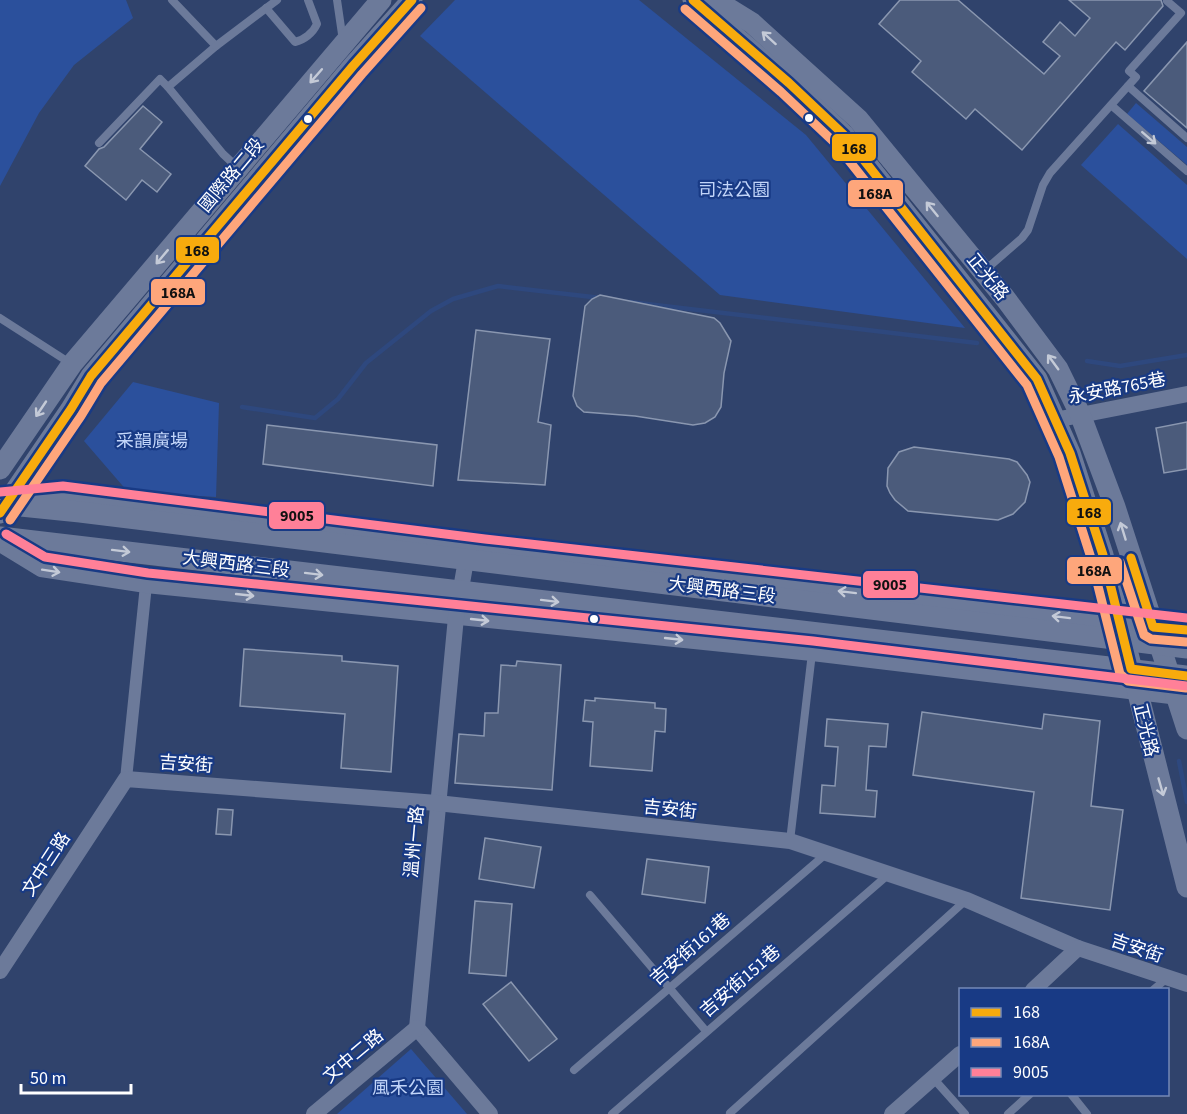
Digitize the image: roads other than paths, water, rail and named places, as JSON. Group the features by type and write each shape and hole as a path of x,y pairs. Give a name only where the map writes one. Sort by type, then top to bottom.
{"street":[{"name":"國際路二段","path":"2,507 71,409 91,376 262,173 348,55 381,0"},
{"name":"國際路二段","path":"0,469 72,364 242,163 348,55 412,0"},
{"name":"正光路","path":"693,0 858,118 984,272 1058,369 1080,414 1115,507 1156,636 1178,675 1187,729"},
{"name":"正光路","path":"715,0 752,23 844,135 1036,379 1070,453 1103,555 1187,887"},
{"path":"242,163 262,173"},
{"name":"永安路765巷","path":"1055,420 1187,394"},
{"name":"大興西路三段","path":"2,507 80,512 466,554 1156,636 1187,648"},
{"name":"大興西路三段","path":"0,537 1178,675"},
{"name":"大興西路三段","path":"0,544 41,569 146,585 812,653 1182,697"},
{"name":"溫州一路","path":"417,1028 456,617 466,554"},
{"path":"126,779 146,585"},
{"name":"大興西路三段","path":"1156,636 1187,630"},
{"name":"吉安街","path":"126,779 437,803 790,841 967,900 1160,984 1187,984"},
{"name":"文中三路","path":"0,971 126,779"},
{"path":"1035,988 1078,948"},
{"path":"417,1028 490,1114"},
{"name":"文中二路","path":"314,1114 417,1028"},
{"path":"892,1114 959,1055"}],"lane":[{"path":"172,0 216,46"},
{"path":"168,87 216,46 277,0"},
{"path":"266,8 295,42 301,41 315,29 317,24 308,0"},
{"path":"337,0 348,55"},
{"path":"984,272 1022,238 1028,230 1042,185 1050,173 1136,77 1129,71 1184,10 1167,1"},
{"path":"99,143 160,79 223,154 242,163"},
{"path":"1128,86 1187,138"},
{"path":"1111,105 1187,171"},
{"path":"0,318 91,376"},
{"path":"790,841 812,653"},
{"name":"吉安街161巷","path":"574,1070 828,853"},
{"name":"吉安街151巷","path":"612,1113 890,874"},
{"path":"590,895 706,1031"},
{"path":"730,1113 967,900"},
{"path":"933,1078 965,1114"},
{"path":"1008,1114 1029,1096"},
{"path":"1072,1096 1087,1114"}],"waterway":[{"path":"242,407 315,418 338,399 366,363 431,311 453,299 498,286 601,298"},
{"path":"630,302 977,343"},
{"path":"1087,361 1120,366 1187,355"},
{"path":"1179,761 1187,802"}],"park label":[{"name":"司法公園","path":"734,190"},
{"name":"采韻廣場","path":"152,441"},
{"name":"風禾公園","path":"408,1088"}]}
